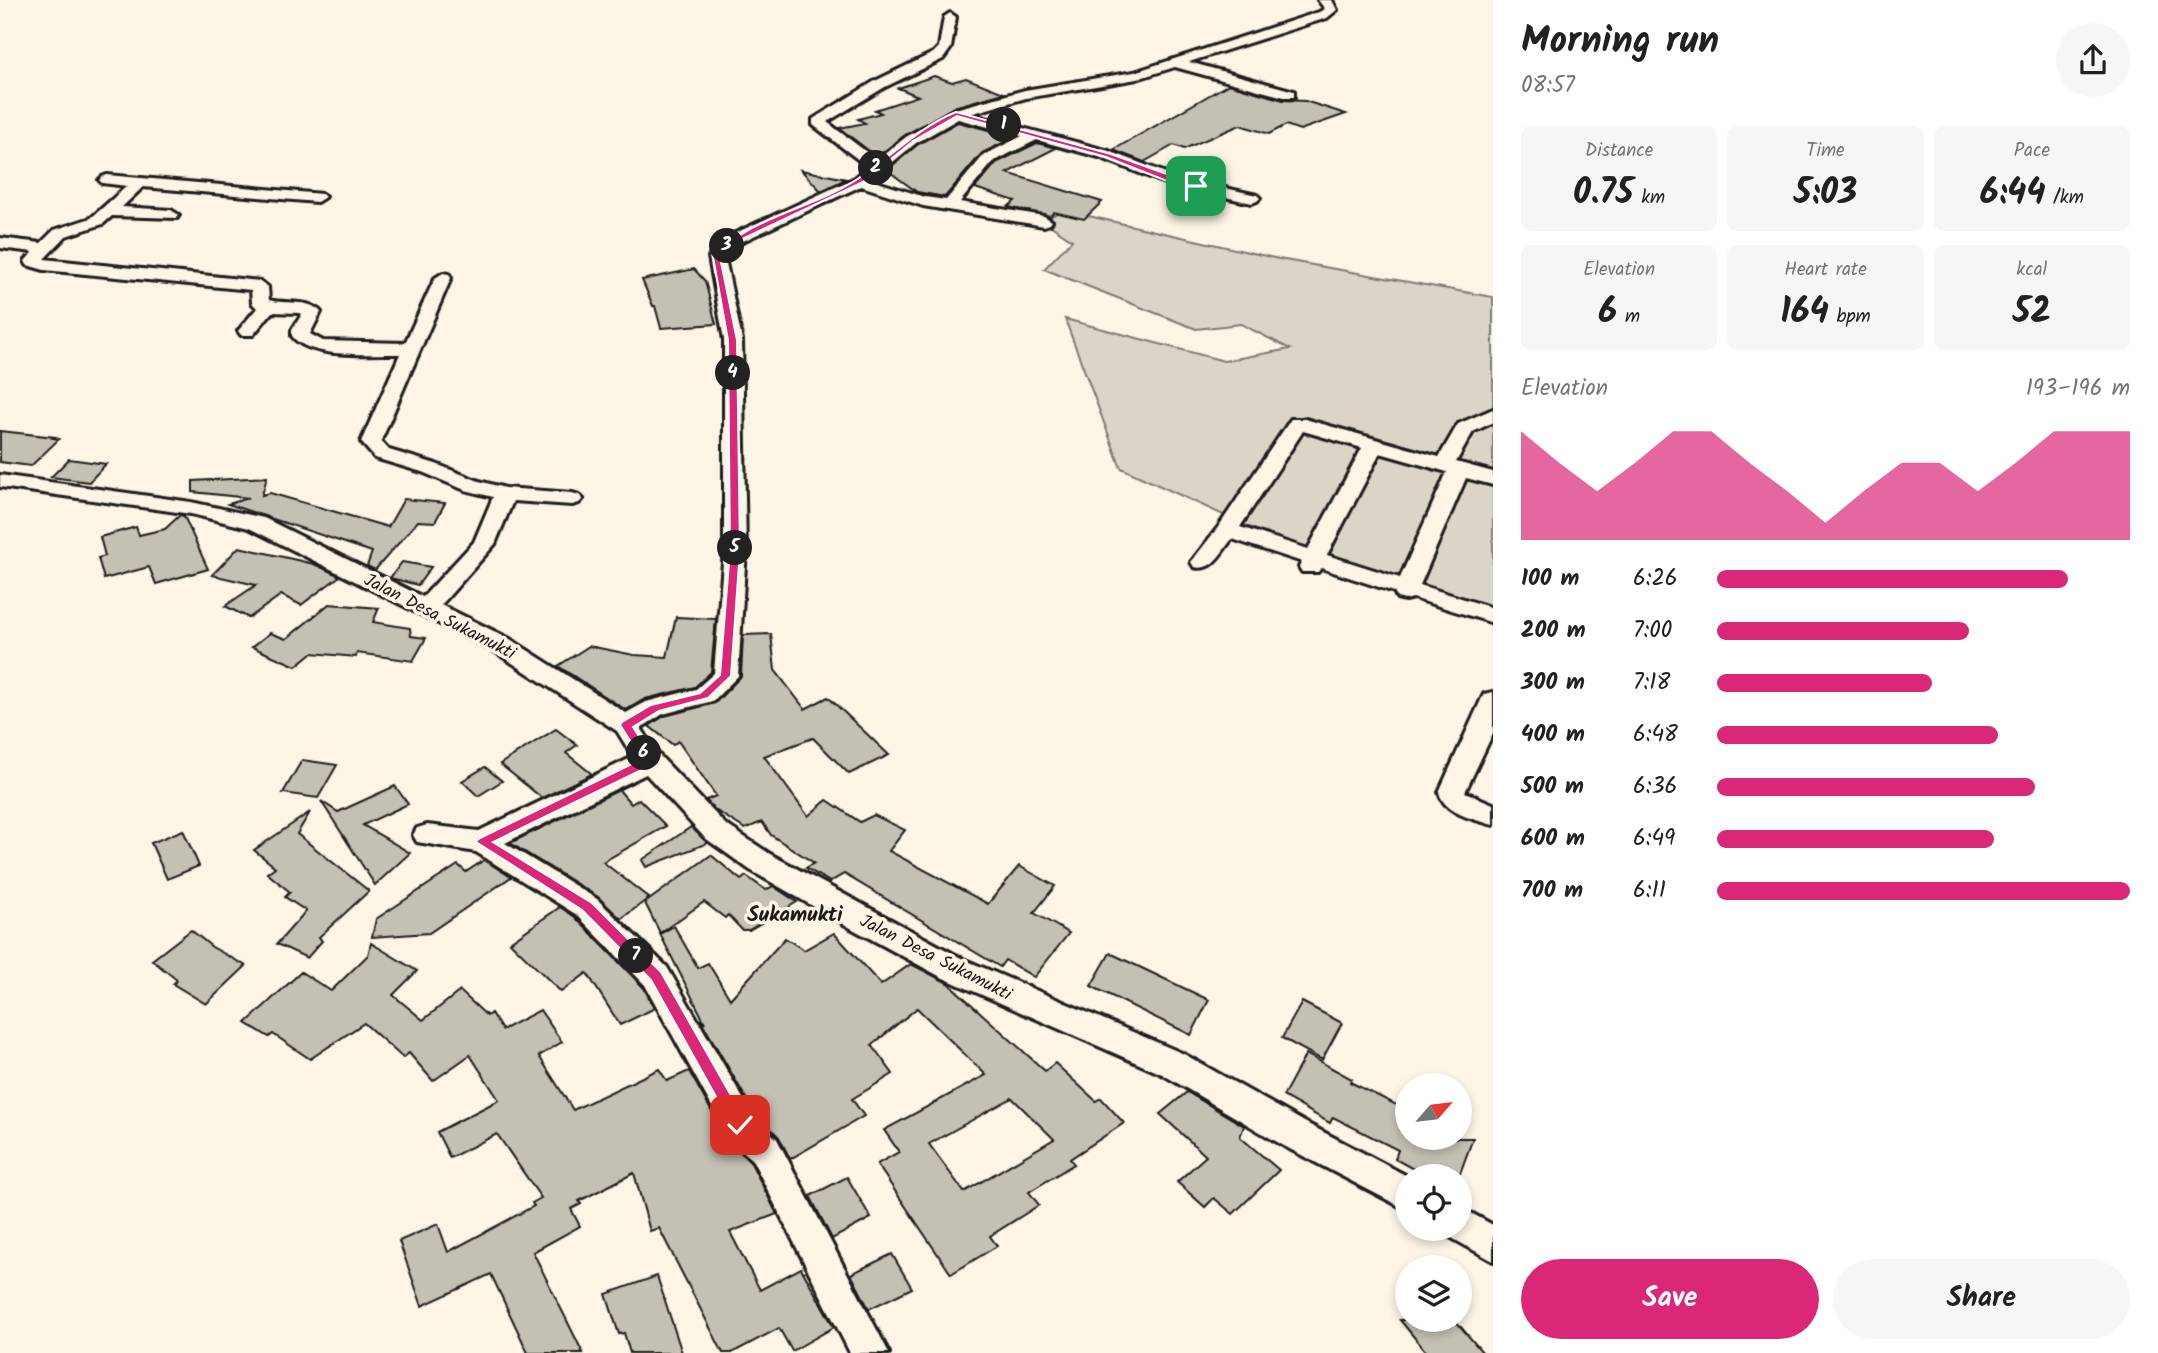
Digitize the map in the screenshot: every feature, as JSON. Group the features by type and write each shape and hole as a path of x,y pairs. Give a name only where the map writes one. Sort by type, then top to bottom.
{"street":[{"path":"626,725 655,708 704,695 726,676 735,550 733,340 716,257 737,238 860,181 911,140 956,114 1026,94 1096,84 1176,63 1323,15 1331,10 1330,4 1324,0"},
{"path":"877,167 818,122 880,84 938,56 945,48 950,17"},
{"path":"1176,63 1289,94"},
{"path":"956,114 1108,155 1175,182 1252,198"},
{"path":"950,205 989,158 1036,135"},
{"path":"107,180 317,197"},
{"path":"860,181 923,201 1045,221"},
{"path":"139,183 88,225 60,233 33,261 38,264 254,285 259,287 261,303 267,307 298,307 312,312 301,330 301,336 309,343 323,346 412,349"},
{"path":"158,230 196,188"},
{"path":"108,211 172,215"},
{"path":"0,243 44,248"},
{"path":"443,278 371,442 373,448 382,454 429,468 471,486 505,494 572,499"},
{"path":"247,331 267,307"},
{"path":"1406,590 1465,428 1493,415"},
{"path":"1202,562 1295,424 1303,422 1493,479"},
{"path":"1465,428 1493,435"},
{"path":"1312,563 1374,444"},
{"name":"Jalan Desa Sukamukti","path":"0,481 191,508 256,523 502,645 626,725 649,761 715,831 760,862 952,968 1173,1064 1296,1135 1395,1188"},
{"path":"426,608 484,544 505,494"},
{"path":"1222,536 1493,616"},
{"path":"1493,700 1486,739 1452,792 1453,797 1461,803 1493,815"},
{"path":"482,842 649,761"},
{"path":"427,835 482,842 587,907 656,976 740,1125 765,1150 870,1353"},
{"path":"1472,1231 1493,1244"}],"shaded area":[{"path":"1062,210 1279,259 1493,297 1493,622 1389,591 1121,468 1065,319 1224,361 1290,349 1241,324 1196,329 1044,269 1072,240 1044,221"}],"building":[{"path":"934,76 952,82 966,78 1004,93 954,107 905,135 877,157 839,128 865,123 858,119 881,113 875,110 918,96 898,88"},
{"path":"1229,84 1283,100 1305,101 1346,114 1300,130 1286,125 1269,134 1240,125 1184,149 1174,145 1144,162 1113,150"},
{"path":"958,122 1015,137 982,153 945,197 917,192 887,170 917,145"},
{"path":"1037,143 1056,148 1007,173 1102,202 1084,219 1054,212 1050,216 1008,207 1015,201 975,188 996,163"},
{"path":"801,170 846,179 821,191"},
{"path":"694,269 705,281 716,324 661,328 655,306 642,280"},
{"path":"0,431 59,439 31,466 0,462"},
{"path":"69,459 106,464 89,482 51,477"},
{"path":"267,477 262,495 270,493 388,527 404,499 445,503 435,522 418,521 375,570 367,566 372,552 228,504 249,498 193,492 193,481"},
{"path":"180,515 184,516 208,569 156,584 149,567 104,579 98,558 105,556 100,537 136,527 139,535 165,529"},
{"path":"239,547 314,564 340,576 301,605 281,595 249,618 225,606 256,585 212,575"},
{"path":"402,562 431,567 418,585 390,578"},
{"path":"329,604 379,608 373,622 410,628 411,636 426,638 413,661 357,653 356,657 312,653 296,666 252,647 270,633 286,639"},
{"path":"676,617 716,619 711,672 695,687 645,699 626,710 558,666 589,646 634,655 667,657"},
{"path":"771,634 775,670 805,709 828,697 889,755 849,774 813,738 764,756 808,816 827,800 860,822 874,815 905,830 889,851 988,904 1019,866 1055,886 1034,913 1069,933 1034,977 1005,960 1000,967 844,874 830,882 806,868 814,863 771,835 762,822 745,829 715,810 706,800 716,796 678,741 673,745 649,726 664,716 715,703 741,676 743,635"},
{"path":"556,729 577,745 566,753 592,774 542,798 500,764"},
{"path":"302,760 337,765 318,798 283,793"},
{"path":"485,767 502,781 478,796 462,781"},
{"path":"395,786 408,804 363,825 410,853 375,885 321,801 338,812"},
{"path":"619,790 631,804 639,799 666,826 603,862 649,898 621,919 598,897 510,843"},
{"path":"310,812 297,834 369,891 319,937 322,941 307,958 277,944 306,911 285,897 290,892 267,873 275,867 254,850"},
{"path":"691,827 708,843 646,867 642,860"},
{"path":"183,830 199,866 167,879 151,843"},
{"path":"711,855 741,880 746,876 766,890 773,886 797,902 749,930 742,930 728,915 725,918 704,902 660,933 645,903"},
{"path":"484,860 511,877 429,933 372,937 376,919 458,865 466,872"},
{"path":"560,907 575,917 643,987 655,1008 620,1025 587,973 561,992 510,942"},
{"path":"674,926 698,968 708,963 730,999 785,938 804,950 834,933 881,985 911,964 948,983 1045,1071 1055,1063 1096,1101 1101,1098 1124,1123 1070,1159 1074,1164 1029,1192 1039,1205 990,1236 997,1246 951,1274 877,1164 899,1152 884,1130 986,1075 917,1008 872,1045 893,1074 852,1099 864,1116 790,1159 779,1137 754,1112 700,1019 705,1023 660,934","holes":["1012,1098 1054,1139 964,1192 929,1144"]},
{"path":"191,930 212,947 246,966 206,1004 173,984 177,980 152,960"},
{"path":"371,943 417,971 393,995 423,1020 460,991 487,1016 491,1013 502,1030 540,1010 562,1042 539,1056 573,1110 659,1069 667,1081 689,1071 726,1137 751,1163 777,1214 730,1232 760,1290 801,1268 834,1327 792,1351 779,1328 732,1353 723,1353 659,1228 650,1231 634,1173 579,1201 581,1204 571,1209 580,1226 533,1252 583,1353 528,1353 491,1274 422,1306 399,1241 438,1224 448,1252 534,1206 532,1203 541,1198 497,1134 450,1158 437,1132 499,1100 470,1055 433,1081 409,1053 403,1058 364,1023 310,1059 273,1034 269,1037 246,1023 301,972 331,991 368,955"},
{"path":"1110,953 1209,1000 1191,1035 1091,986"},
{"path":"1302,1002 1342,1023 1322,1060 1282,1038"},
{"path":"1306,1054 1352,1079 1350,1082 1395,1104 1395,1148 1333,1117 1330,1123 1283,1096"},
{"path":"1187,1092 1244,1126 1240,1137 1279,1170 1233,1214 1214,1198 1205,1207 1177,1182 1206,1156 1160,1114"},
{"path":"1398,1150 1469,1150 1463,1164 1404,1164 1395,1159"},
{"path":"847,1177 871,1218 832,1239 810,1196"},
{"path":"892,1254 912,1288 869,1309 851,1274"},
{"path":"657,1276 682,1353 630,1353 624,1333 619,1334 606,1294"},
{"path":"1410,1332 1465,1332 1483,1353 1427,1353"}],"district":[{"name":"Sukamukti","path":"795,914"}],"route":[{"path":"740,1125 656,976 587,907 482,842 537,818 649,761 626,725 655,708 704,695 726,676 735,550 733,340 716,257 737,238 860,181 911,140 956,114 1108,155 1175,182 1196,186"}]}
